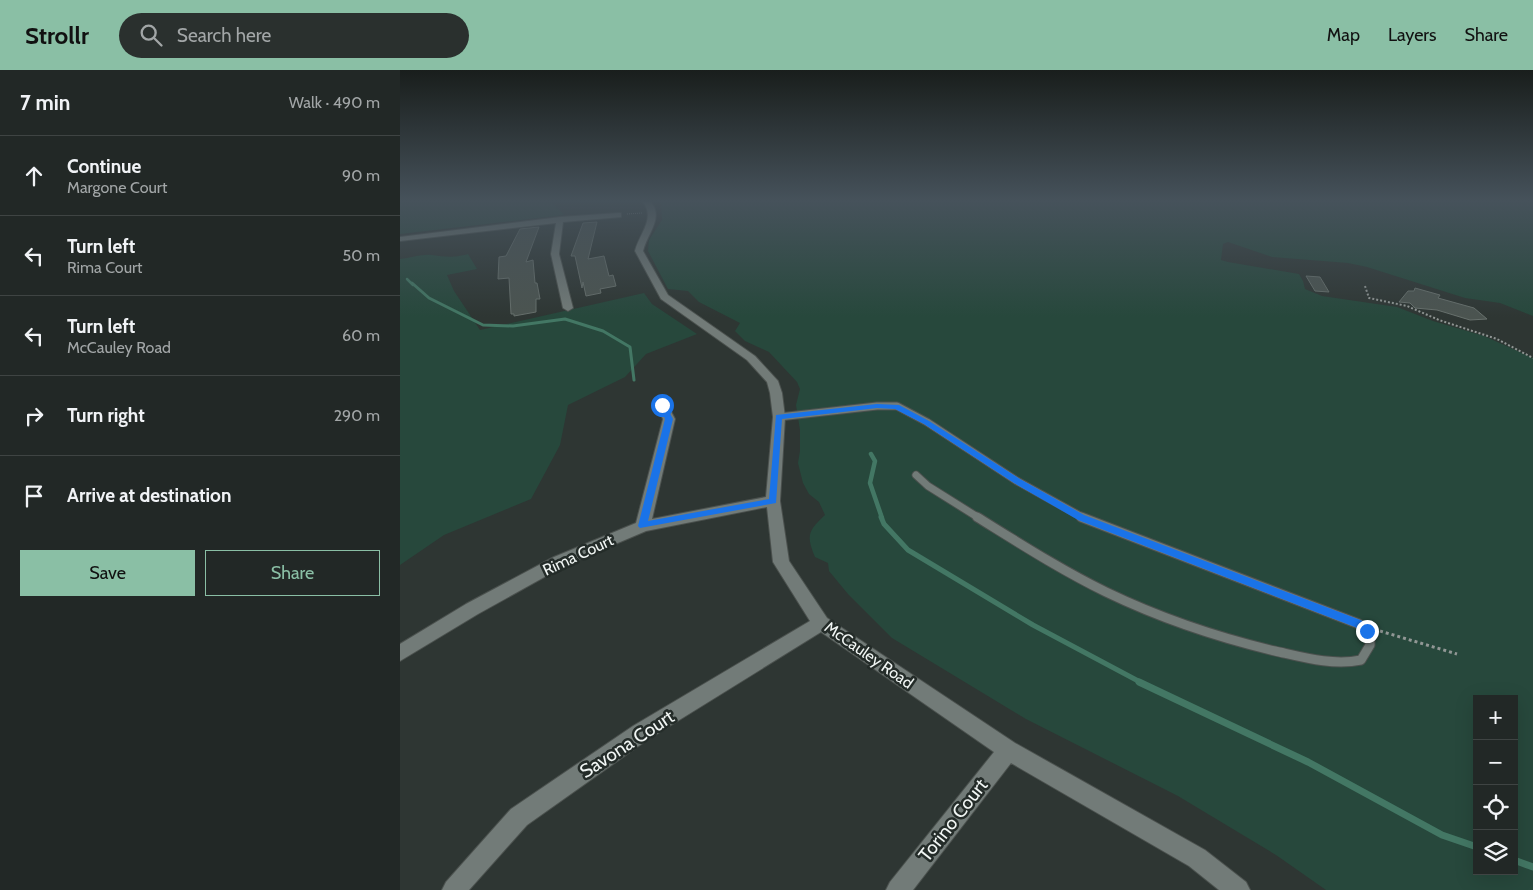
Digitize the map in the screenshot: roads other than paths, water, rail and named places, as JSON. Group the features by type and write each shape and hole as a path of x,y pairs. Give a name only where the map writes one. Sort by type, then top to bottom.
{"street":[{"path":"557,240 555,254 568,308"},
{"name":"McCauley Road","path":"642,240 639,251 664,297 682,312 751,358 772,381 776,393 779,417 773,501 781,562 821,623 1008,750 1196,858 1238,890"},
{"path":"643,526 669,419 662,405"},
{"name":"Rima Court","path":"400,654 472,609 560,561 643,526 773,501"},
{"name":"Savona Court","path":"454,890 520,817 640,733 821,623"},
{"name":"Torino Court","path":"898,890 1008,750"}],"lane":[{"path":"779,417 877,406 897,406 927,422 1017,481 1081,517 1359,624 1367,631 1371,638 1371,646 1361,660 1348,663 1316,660 1197,630 1132,604 1074,576 928,486 916,475"}],"waterway":[{"path":"407,279 413,285"},
{"path":"412,283 429,298 483,325 513,326 565,319 603,331 630,347 634,380"},
{"path":"871,454 875,461 870,483 882,518"},
{"path":"881,517 884,524 908,550 1033,625 1142,683"},
{"path":"1139,682 1308,762 1442,835 1473,846"},
{"path":"1518,861 1533,867"}]}
